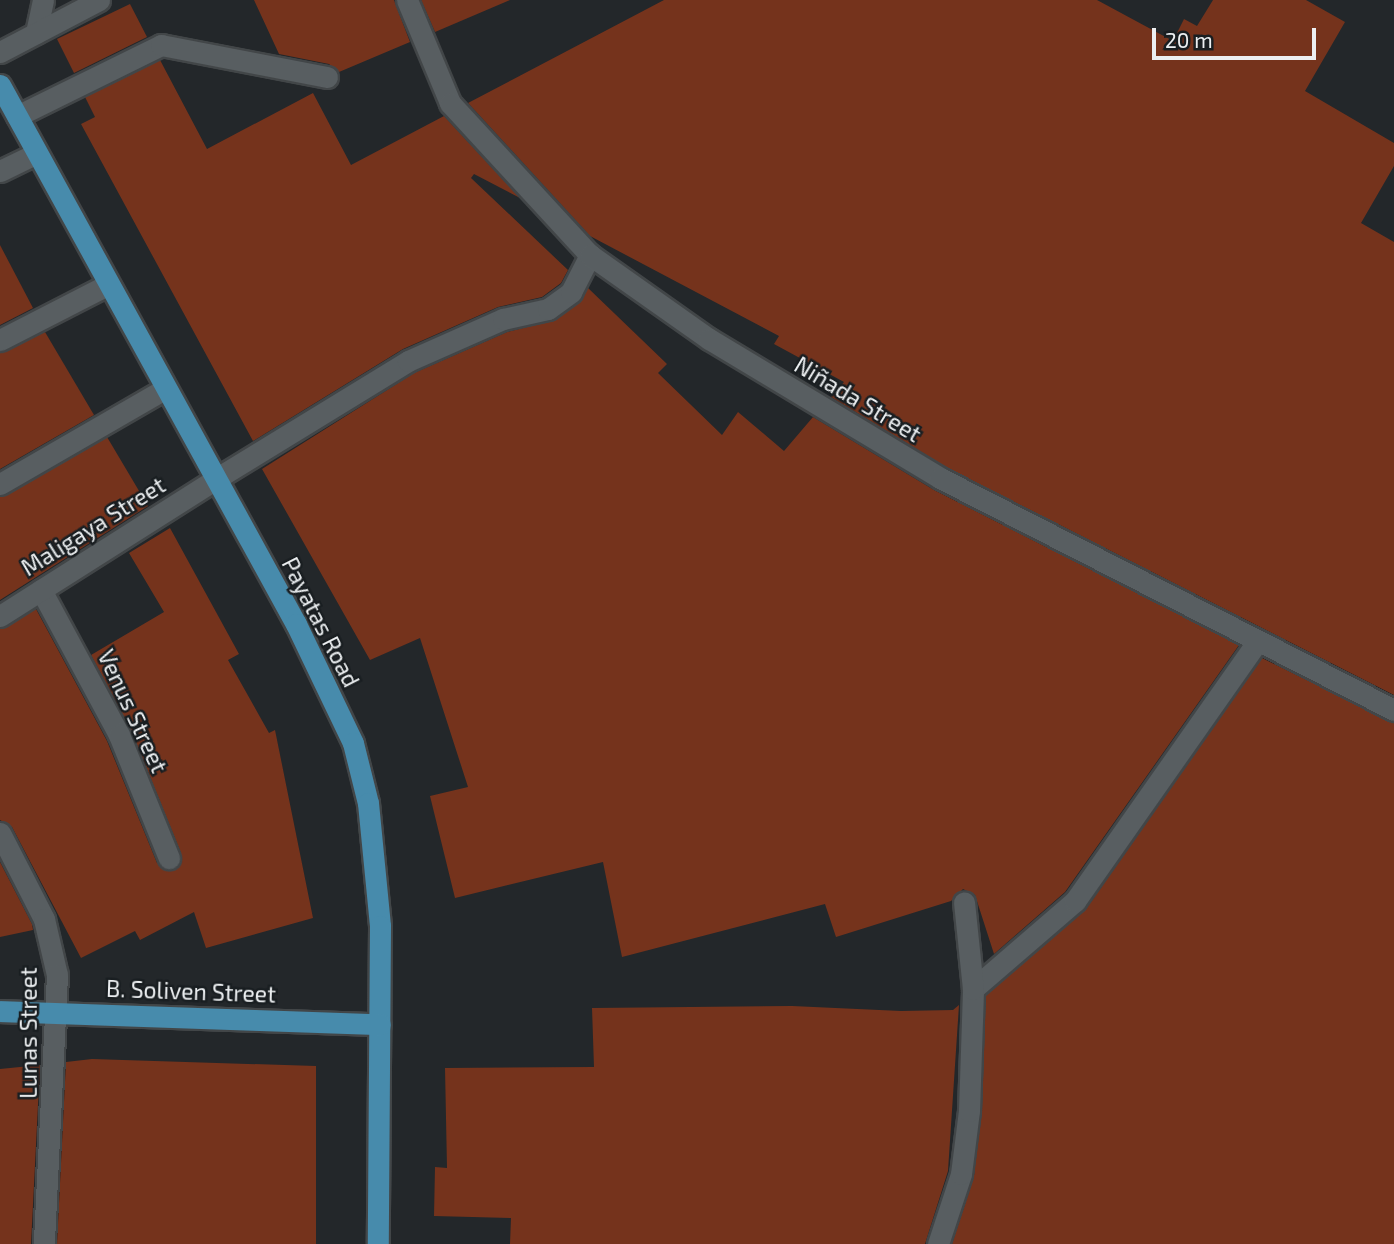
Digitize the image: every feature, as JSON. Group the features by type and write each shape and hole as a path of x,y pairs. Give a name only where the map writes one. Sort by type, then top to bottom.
{"main road":[{"name":"Payatas Road","path":"0,85 163,390 296,624 353,743 368,803 380,926 378,1244"},
{"name":"B. Soliven Street","path":"0,1011 380,1024"}],"street":[{"path":"36,33 43,0"},
{"path":"0,52 99,0"},
{"name":"Niñada Street","path":"407,0 450,103 590,255 709,338 873,440 1061,544 1394,710"},
{"path":"17,116 161,45 327,77"},
{"path":"0,171 37,153"},
{"name":"Maligaya Street","path":"0,616 408,361 503,319 548,309 571,292 590,255"},
{"path":"0,340 107,285"},
{"path":"0,484 163,390"},
{"name":"Venus Street","path":"41,590 119,735 169,858"},
{"path":"973,989 1075,901 1258,641"},
{"name":"Lunas Street","path":"0,833 53,948 58,1013 44,1244"},
{"path":"938,1244 965,1144 973,989 964,902"}],"building":[{"path":"254,0 394,0 410,42 339,72 329,64 279,54"},
{"path":"421,0 510,0 435,32"},
{"path":"664,0 1097,0 1173,41 1184,19 1197,26 1213,0 1306,0 1345,22 1305,91 1394,143 1394,166 1361,223 1394,242 1394,695 946,467 831,397 844,382 774,344 779,336 590,236 468,103"},
{"path":"130,4 147,37 74,73 57,39"},
{"path":"160,60 207,149 313,93 351,165 444,116 520,198 474,174 471,178 568,270 561,283 542,297 498,307 403,349 253,441 81,124 95,117 85,97"},
{"path":"0,245 33,308 0,325"},
{"path":"588,288 667,364 658,373 722,435 738,412 784,451 813,417 934,490 1239,645 1065,892 994,954 975,895 963,889 951,901 836,937 825,904 622,957 603,862 455,898 430,796 468,787 420,638 370,660 262,469 414,373 507,332 555,320"},
{"path":"45,332 94,415 0,469 0,353"},
{"path":"107,437 148,506 0,600 0,497"},
{"path":"170,528 239,654 228,660 269,733 275,730 313,918 206,948 194,912 140,940 135,931 81,958 12,827 0,820 0,629 36,609 107,741 157,863 175,870 181,853 131,730 91,655 164,612 129,553"},
{"path":"1262,658 1394,723 1394,1244 952,1244 974,1176 986,995 1086,909"},
{"path":"0,862 32,924 33,930 0,937"},
{"path":"959,1005 948,1171 925,1244 510,1244 511,1218 434,1216 435,1167 447,1168 445,1068 594,1067 592,1008 792,1006 901,1011 953,1010"},
{"path":"92,1059 316,1066 316,1244 57,1244 66,1062"},
{"path":"40,1065 31,1244 0,1244 0,1069"}]}
